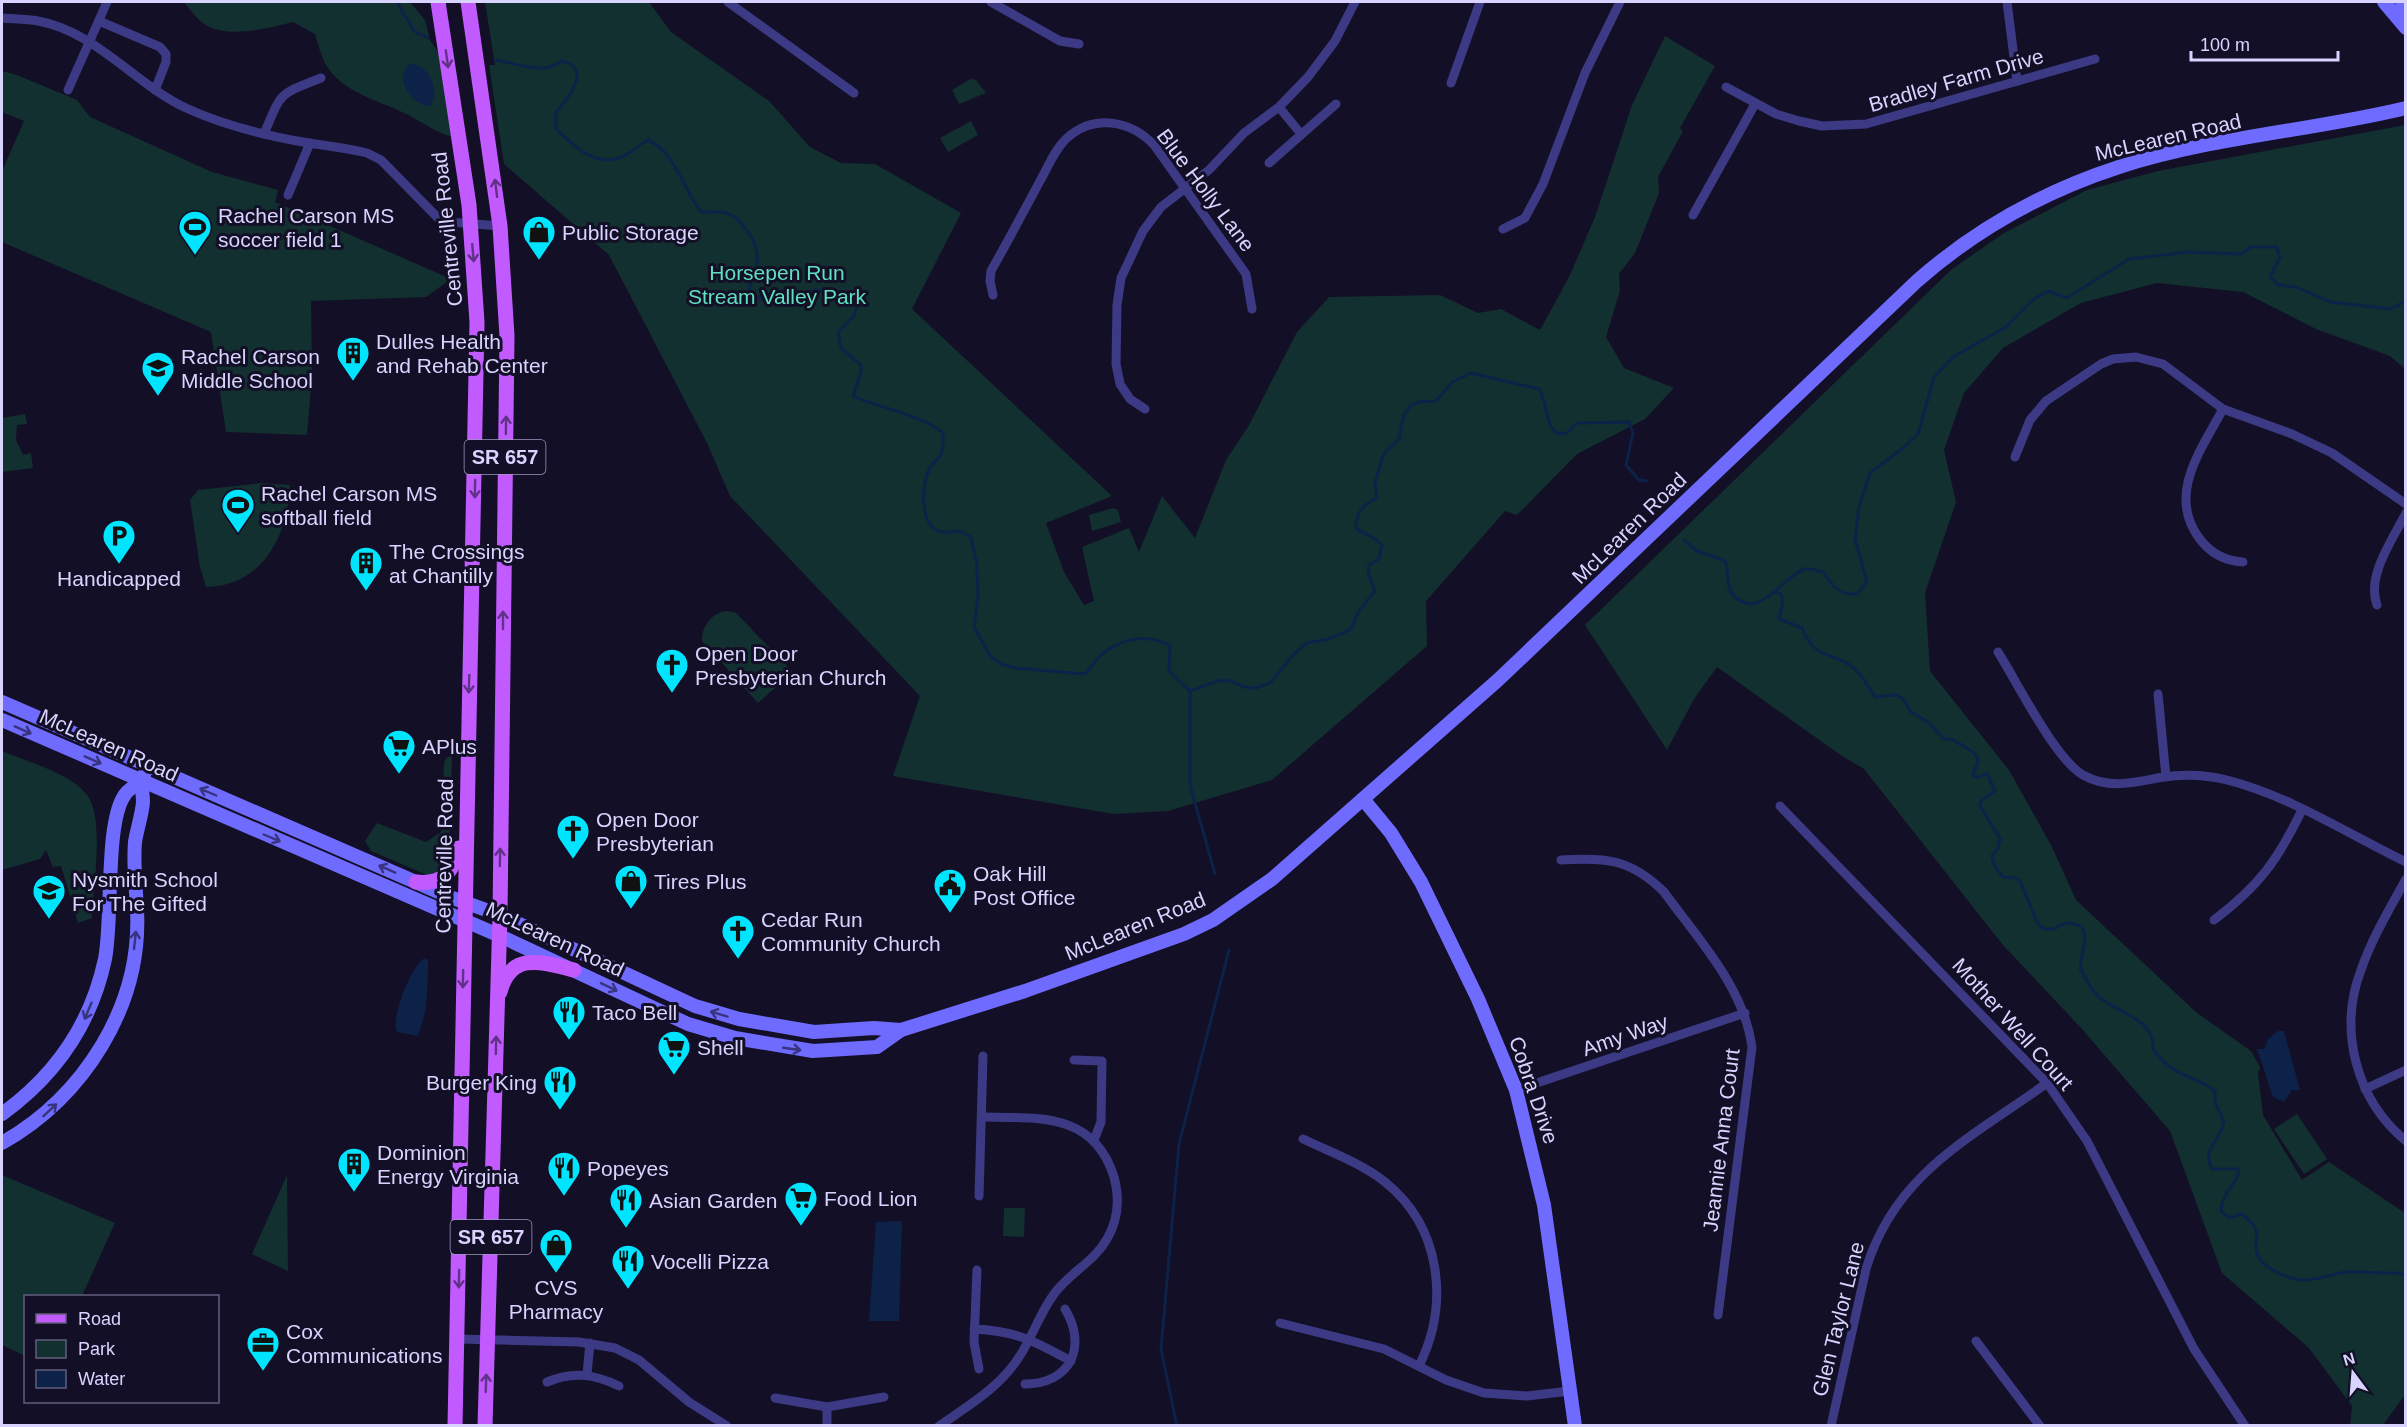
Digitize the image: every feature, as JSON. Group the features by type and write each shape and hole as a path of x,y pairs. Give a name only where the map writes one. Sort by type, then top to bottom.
{"main road":[{"name":"Centreville Road","path":"438,2 470,224 477,321 465,824 455,1425"},
{"name":"SR 657","path":"468,2 500,226 506,295 507,388 500,915 485,1425"},
{"path":"2384,2 2406,28"},
{"path":"2402,2 2406,11"},
{"name":"McLearen Road","path":"2,720 498,935 688,1024 735,1038 813,1051 869,1048 884,1043 901,1030 1025,991 1198,928 1272,879 1563,621 1917,281 1983,231 2047,195 2120,167 2204,147 2405,108"},
{"name":"McLearen Road","path":"2,702 464,903 500,915 677,998 719,1014 814,1032 874,1028 901,1030"},
{"path":"2,1143 48,1113 79,1080 104,1041 125,995 132,971 137,923 134,860 143,803 141,782 147,764"},
{"path":"2,1114 31,1092 60,1060 72,1043 91,1004 105,958 110,919 113,843 119,809 125,794 141,782"},
{"name":"Cobra Drive","path":"1363,799 1391,833 1421,882 1478,999 1516,1090 1544,1205 1575,1425"},
{"path":"416,882 429,883 447,876 455,864 465,824"},
{"path":"497,1004 503,981 516,966 527,962 574,970"}],"street":[{"path":"68,90 107,2"},
{"path":"728,2 854,93"},
{"path":"991,2 1002,4 1060,41 1079,44"},
{"path":"1145,409 1130,399 1120,384 1116,364 1117,305 1121,278 1138,241 1154,216 1209,170 1244,133 1279,107 1308,78 1335,41 1355,2"},
{"path":"1451,83 1480,2"},
{"path":"1503,230 1525,218 1543,184 1585,73 1620,2"},
{"path":"2007,2 2017,81"},
{"path":"2,18 38,21 65,29 89,42 155,90 185,108 220,122 264,134 349,148 381,160 438,218 470,224 500,226"},
{"path":"99,21 160,47 166,54 166,62 155,90"},
{"name":"Bradley Farm Drive","path":"1726,87 1776,114 1810,123 1841,126 1866,124 2095,59"},
{"path":"264,134 279,98 284,92 321,78"},
{"path":"1269,163 1336,104"},
{"path":"1693,215 1755,104"},
{"path":"1279,107 1301,134"},
{"name":"Blue Holly Lane","path":"993,295 990,282 991,271 1060,146 1081,128 1102,122 1115,123 1139,131 1154,145 1246,274 1252,309"},
{"path":"288,195 310,143"},
{"path":"2015,457 2027,426 2037,410 2086,372 2113,359 2136,357 2163,364 2223,409 2313,442 2406,504"},
{"path":"2223,409 2191,468 2185,492 2185,506 2194,531 2209,549 2228,560 2243,562"},
{"path":"2377,605 2374,597 2376,576 2406,513"},
{"path":"1998,652 2063,757 2082,774 2107,784 2166,777 2208,777 2226,780 2264,792 2406,862"},
{"path":"2158,694 2166,777"},
{"name":"Mother Well Court","path":"1780,806 2021,1053 2047,1083 2087,1141 2194,1349 2245,1425"},
{"path":"2214,920 2256,885 2271,867 2302,810"},
{"name":"Jeannie Anna Court","path":"1561,860 1610,860 1639,871 1652,880 1664,892 1732,987 1745,1013 1752,1047 1718,1315"},
{"path":"2406,879 2364,963 2355,989 2350,1030 2355,1059 2365,1089 2382,1119 2406,1141"},
{"name":"Amy Way","path":"1516,1090 1745,1013"},
{"path":"979,1196 983,1056"},
{"path":"1074,1060 1102,1061 1101,1122 1094,1140"},
{"path":"2365,1089 2406,1070"},
{"name":"Glen Taylor Lane","path":"1831,1425 1866,1269 1872,1248 1891,1210 1904,1192 1933,1164 2047,1083"},
{"path":"939,1425 964,1410 1001,1380 1030,1339 1054,1294 1100,1250 1116,1217 1115,1182 1107,1159 1094,1140 1058,1121 982,1117"},
{"path":"1303,1139 1361,1166 1384,1182 1398,1194 1420,1223 1434,1258 1438,1296 1433,1333 1419,1366"},
{"path":"976,1270 974,1351 979,1369"},
{"path":"1024,1384 1049,1380 1057,1376 1071,1361 1075,1349 1074,1328 1065,1309"},
{"path":"1280,1323 1360,1341 1384,1349 1446,1380 1484,1393 1527,1396 1570,1391"},
{"path":"974,1329 1006,1331 1030,1339 1071,1361"},
{"path":"458,1339 590,1343 615,1348 639,1360 689,1402 727,1425"},
{"path":"1976,1341 2040,1425"},
{"path":"587,1374 590,1343"},
{"path":"547,1382 567,1376 587,1374 619,1386"},
{"path":"775,1398 827,1407 884,1397"},
{"path":"827,1407 828,1425"}],"green space":[{"path":"183,2 410,2 425,20 430,40 440,55 453,137 343,84 326,65 315,34 293,22 249,31 215,29 197,18"},
{"name":"Horsepen Run Stream Valley Park","path":"485,2 649,2 671,32 769,101 810,147 841,163 875,164 961,213 912,309 1112,496 1046,523 1064,572 1084,605 1094,601 1082,547 1129,528 1139,552 1162,496 1195,538 1226,460 1248,427 1297,332 1329,297 1440,295 1478,313 1501,309 1540,330 1569,277 1595,217 1632,105 1665,36 1715,66 1680,128 1683,131 1658,177 1659,193 1635,253 1619,274 1620,291 1606,337 1624,368 1674,388 1645,419 1577,454 1517,515 1505,511 1426,601 1427,646 1272,780 1168,811 1114,814 893,776 920,696 730,496 707,443 609,255 504,164 489,65 495,65"},
{"path":"2,71 77,100 90,117 212,172 278,190 275,202 451,279 426,297 311,301 312,376 307,435 226,432 211,332 2,242 2,171 24,121 2,112"},
{"path":"970,79 976,80 986,93 959,104 952,90"},
{"path":"971,121 978,135 948,152 940,138"},
{"path":"2405,125 2405,369 2390,356 2316,329 2243,292 2157,283 2081,303 2003,348 1964,393 1944,450 1956,502 1925,593 1930,671 2009,770 2052,847 2076,900 2197,1013 2251,1051 2260,1067 2258,1073 2263,1115 2302,1180 2329,1162 2405,1213 2405,1395 2383,1425 2350,1426 2352,1406 2309,1348 2222,1273 2170,1131 2082,1029 2003,945 1864,769 1839,754 1717,667 1694,699 1667,750 1585,625 1952,269 2004,233 2087,190 2158,171"},
{"path":"25,414 27,424 17,425 16,440 23,455 31,453 33,468 2,472 2,418"},
{"name":"Rachel Carson MS softball field","path":"262,483 290,485 284,522 278,539 269,554 243,578 226,584 206,587 200,567 190,500 198,490"},
{"path":"1113,508 1118,510 1121,522 1092,531 1089,515"},
{"path":"727,611 736,613 793,672 758,703 702,641 703,631 708,621 717,614"},
{"path":"2,751 60,774 80,787 87,795 96,820 97,836 92,918 78,923 61,866 53,867 46,850 40,859 2,870"},
{"path":"452,755 449,859 445,865 437,872 427,875 371,851 365,841 377,823 426,842 441,832 444,764 446,758"},
{"path":"2297,1114 2327,1159 2304,1174 2274,1129"},
{"path":"2,1175 115,1223 82,1295 24,1295 24,1356 2,1345"},
{"path":"287,1175 288,1271 252,1254"},
{"path":"1004,1208 1025,1208 1024,1237 1003,1236"}],"water":[{"path":"409,64 422,68 431,79 434,93 430,106 417,101 407,90 403,76"},
{"path":"425,958 428,960 427,989 421,1028 417,1036 397,1032 396,1016 403,993 419,963"},
{"path":"2278,1031 2284,1031 2300,1090 2292,1090 2284,1102 2273,1097 2257,1049 2264,1049 2268,1039"},
{"path":"902,1221 899,1321 869,1321 876,1222"}],"waterway":[{"path":"397,2 414,31 428,38"},
{"path":"495,60 538,68 546,68 561,61 571,64 576,69 577,76 572,91 556,112 556,129 580,150 598,159 618,158 648,140 657,145 672,161 700,211 730,214 751,236 758,257 749,288 753,296 767,299 783,290 807,294 814,290 828,291 848,295 857,307 854,316 838,332 841,348 861,365 853,396 913,417 943,433 941,453 931,466 925,482 925,513 934,528 942,532 960,531 971,537 977,566 978,597 974,627 990,656 1001,664 1015,668 1084,674 1100,656 1115,645 1134,639 1152,639 1170,646 1169,671 1190,691 1218,681 1228,680 1244,687 1256,688 1270,683 1294,654 1307,643 1329,639 1351,629 1359,611 1375,591 1368,572 1369,565 1379,559 1382,545 1356,528 1356,522 1361,510 1377,498 1375,482 1384,453 1399,439 1404,415 1410,406 1418,402 1436,401 1452,382 1471,373 1539,389 1550,425 1559,433 1567,433 1577,423 1629,422 1633,433 1626,465 1639,480 1647,481"},
{"path":"1684,540 1697,551 1725,561 1731,592 1744,603 1753,604 1762,600 1788,579 1805,569 1823,572 1841,591 1857,594 1867,582 1855,539 1859,507 1870,473 1918,434 1934,377 1953,357 2006,327 2034,299 2048,291 2067,298 2129,259 2188,252 2242,254 2250,247 2277,247 2280,258 2270,276 2278,285 2296,287 2330,302 2390,309 2406,301"},
{"path":"1776,592 1781,594 1783,602 1779,619 1802,628 1813,647 1856,670 1875,697 1896,695 1902,698 1911,712 1928,722 1944,739 1952,739 1976,754 1978,761 1973,775 1978,778 1987,773 1995,791 1981,801 1980,806 2000,838 1998,848 1992,856 1997,870 2003,877 2016,878 2020,881 2038,924 2044,929 2055,929 2068,923 2082,927 2085,936 2080,968 2095,993 2112,1006 2141,1022 2152,1038 2153,1049 2166,1064 2215,1091 2215,1102 2224,1122 2210,1150 2209,1162 2212,1169 2239,1169 2236,1180 2222,1203 2221,1211 2229,1218 2241,1214 2254,1226 2257,1252 2262,1262 2280,1273 2300,1280 2347,1272 2398,1273 2406,1276"},
{"path":"1190,691 1190,785 1215,874"},
{"path":"1177,1426 1161,1349 1179,1144 1229,950"}],"place":[{"name":"Rachel Carson MS soccer field 1","path":"195,256"},
{"name":"Public Storage","path":"539,261"},
{"name":"Dulles Health and Rehab Center","path":"353,382"},
{"name":"Rachel Carson Middle School","path":"158,397"},
{"name":"Rachel Carson MS softball field","path":"238,534"},
{"name":"Handicapped","path":"119,565"},
{"name":"The Crossings at Chantilly","path":"366,592"},
{"name":"Open Door Presbyterian Church","path":"672,694"},
{"name":"APlus","path":"399,775"},
{"name":"Open Door Presbyterian","path":"573,860"},
{"name":"Tires Plus","path":"631,910"},
{"name":"Oak Hill Post Office","path":"950,914"},
{"name":"Nysmith School For The Gifted","path":"49,920"},
{"name":"Cedar Run Community Church","path":"738,960"},
{"name":"Taco Bell","path":"569,1041"},
{"name":"Shell","path":"674,1076"},
{"name":"Burger King","path":"560,1111"},
{"name":"Dominion Energy Virginia","path":"354,1193"},
{"name":"Popeyes","path":"564,1197"},
{"name":"Food Lion","path":"801,1227"},
{"name":"Asian Garden","path":"626,1229"},
{"name":"CVS Pharmacy","path":"556,1274"},
{"name":"Vocelli Pizza","path":"628,1290"},
{"name":"Cox Communications","path":"263,1372"}]}
